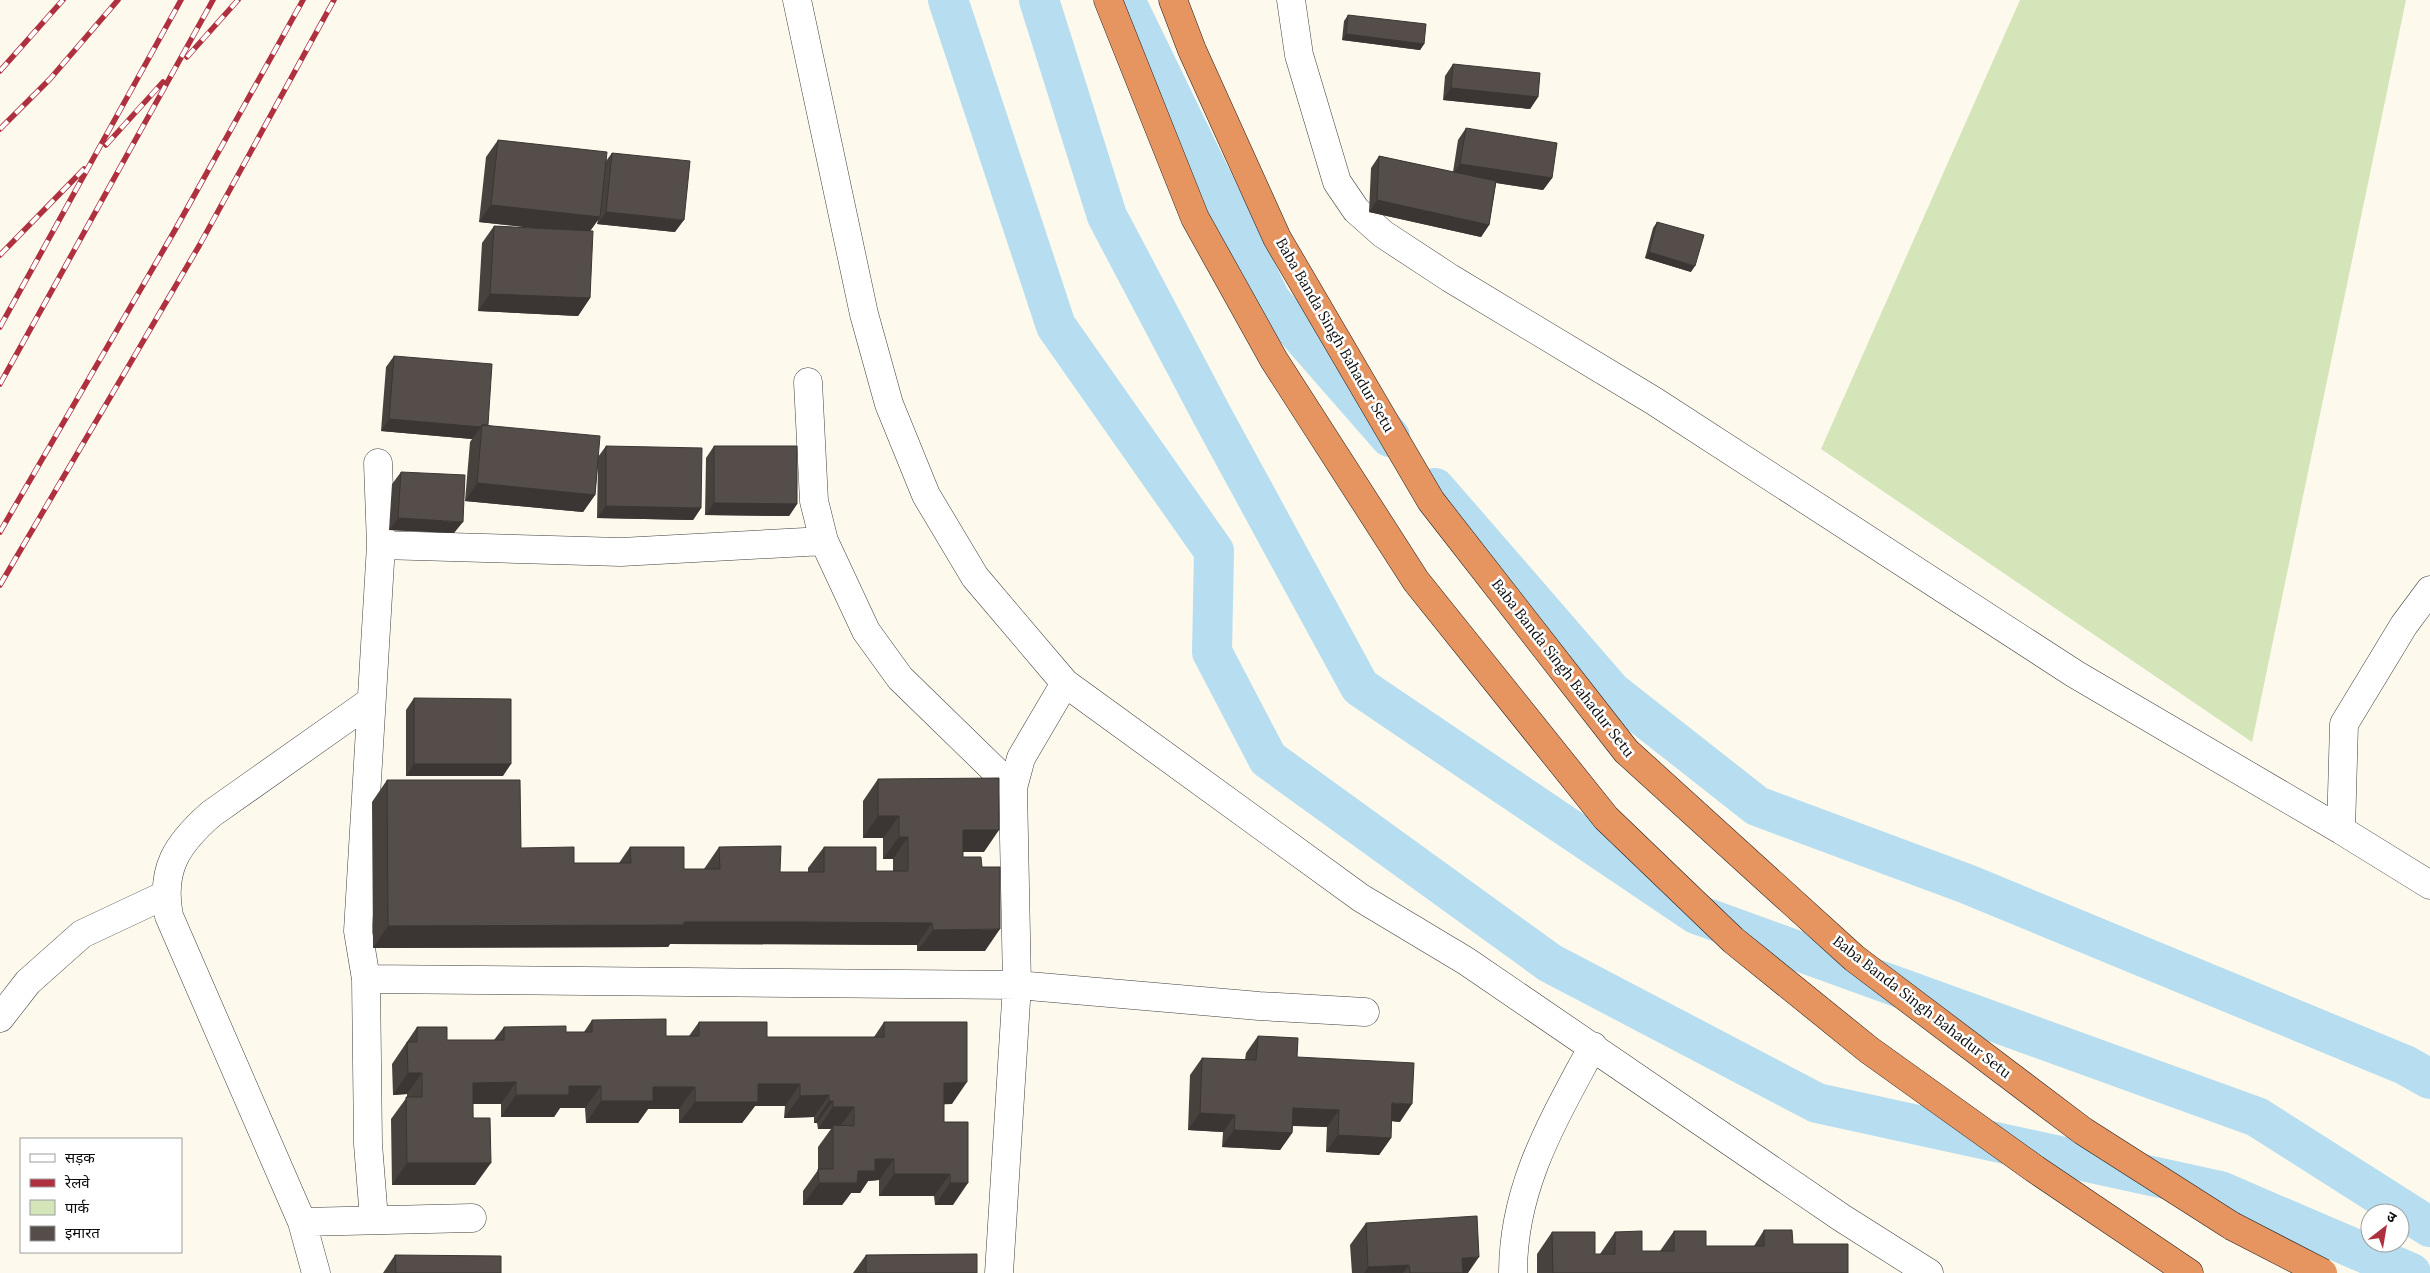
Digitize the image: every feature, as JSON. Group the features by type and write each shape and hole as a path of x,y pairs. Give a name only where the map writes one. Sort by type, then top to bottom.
{"highway":[{"path":"1108,0 1195,218 1274,360 1416,581 1606,818 1734,940 1868,1050 2034,1169 2189,1273"},
{"name":"Baba Banda Singh Bahadur Setu","path":"1173,0 1192,50 1277,238 1431,501 1626,751 1854,958 2083,1131 2232,1226 2300,1273"},
{"path":"2232,1226 2323,1273"}],"street":[{"path":"797,0 864,314 889,404 926,495 975,577 1065,683 1361,898 1466,962 1593,1046 1842,1218 1929,1273"},
{"path":"1291,0 1299,55 1337,182 1356,210 1383,234 1450,278 1654,401 2075,674 2341,830 2430,885"},
{"path":"808,382 814,501 824,541 866,631 900,678 1013,788"},
{"path":"374,1219 368,1144 366,979 358,931 381,545 378,463"},
{"path":"381,545 620,552 824,541"},
{"path":"2341,830 2344,724 2404,625 2430,590"},
{"path":"999,1273 1017,985 1013,788 1022,758 1065,683"},
{"path":"316,1273 302,1222 169,916 165,895 169,864 189,833 211,814 371,702"},
{"path":"0,1018 28,982 82,934 165,895"},
{"path":"366,979 1017,985 1259,1006 1366,1012"},
{"path":"1513,1273 1513,1243 1522,1197 1546,1134 1593,1046"},
{"path":"302,1222 472,1218"}],"green space":[{"path":"2020,0 2406,0 2252,742 1821,449"}],"building":[{"path":"1348,15 1426,24 1424,44 1346,34"},
{"path":"1453,64 1540,73 1538,97 1451,88"},
{"path":"1466,128 1557,143 1552,178 1460,164"},
{"path":"498,140 607,152 600,217 491,205"},
{"path":"612,153 690,161 684,220 606,212"},
{"path":"1379,156 1496,181 1489,225 1377,200"},
{"path":"1657,222 1704,235 1695,266 1649,252"},
{"path":"494,226 593,231 590,298 490,294"},
{"path":"394,356 492,364 488,425 482,425 481,427 389,419"},
{"path":"482,425 600,436 595,495 477,483"},
{"path":"606,446 702,448 701,508 606,506"},
{"path":"714,446 797,446 797,504 714,503"},
{"path":"401,472 465,475 463,522 398,518"},
{"path":"414,698 511,699 511,764 414,764"},
{"path":"999,778 999,830 963,830 963,857 981,857 982,867 1000,867 1000,929 933,930 932,923 805,922 684,922 684,925 388,926 387,780 520,780 521,848 574,847 574,863 631,863 630,847 684,847 684,869 720,869 719,847 781,846 780,872 824,872 824,847 876,847 876,871 908,871 908,837 899,837 899,816 878,816 878,779"},
{"path":"666,1019 666,1036 699,1036 699,1022 767,1022 767,1037 884,1037 884,1022 967,1022 967,1082 944,1083 944,1122 968,1122 968,1183 950,1183 950,1174 894,1174 894,1159 875,1159 875,1171 858,1171 857,1183 819,1183 818,1169 833,1169 833,1125 854,1126 854,1107 833,1107 833,1101 829,1101 829,1095 800,1096 800,1084 758,1084 758,1102 695,1102 695,1087 653,1087 653,1101 601,1101 601,1086 569,1086 569,1095 516,1095 516,1082 473,1083 473,1118 490,1118 491,1163 407,1163 406,1097 422,1097 422,1073 408,1073 407,1042 417,1042 417,1027 447,1027 447,1040 504,1040 504,1027 566,1026 566,1032 592,1032 592,1020"},
{"path":"1258,1036 1298,1038 1297,1057 1414,1063 1412,1104 1392,1103 1391,1138 1338,1135 1339,1110 1293,1108 1292,1133 1234,1130 1235,1115 1200,1113 1202,1058 1256,1060"},
{"path":"1477,1216 1479,1257 1462,1258 1463,1273 1410,1273 1409,1265 1368,1267 1366,1223"},
{"path":"1764,1230 1792,1230 1793,1244 1848,1244 1848,1273 1553,1273 1552,1232 1595,1232 1595,1254 1615,1254 1615,1232 1642,1231 1642,1251 1674,1251 1674,1231 1706,1231 1706,1246 1764,1246"},
{"path":"977,1254 977,1273 866,1273 866,1255"},
{"path":"395,1255 501,1256 501,1273 396,1273"}],"waterway":[{"path":"948,0 1056,326 1214,551 1212,652 1268,759 1550,963 1817,1103 2220,1191 2411,1273"},
{"path":"1039,0 1107,216 1213,417 1360,687 1696,914 2257,1117 2430,1227"},
{"path":"1125,0 1271,301 1390,437"},
{"path":"1435,488 1612,692 1757,806 1967,884 2405,1065 2430,1079"}],"railway":[{"path":"0,71 63,0"},
{"path":"0,129 50,79 118,0"},
{"path":"0,327 181,0"},
{"path":"0,384 213,0"},
{"path":"187,57 238,0"},
{"path":"0,532 175,230 303,0"},
{"path":"0,585 199,246 334,0"},
{"path":"106,145 163,82"},
{"path":"0,255 84,169"}]}
